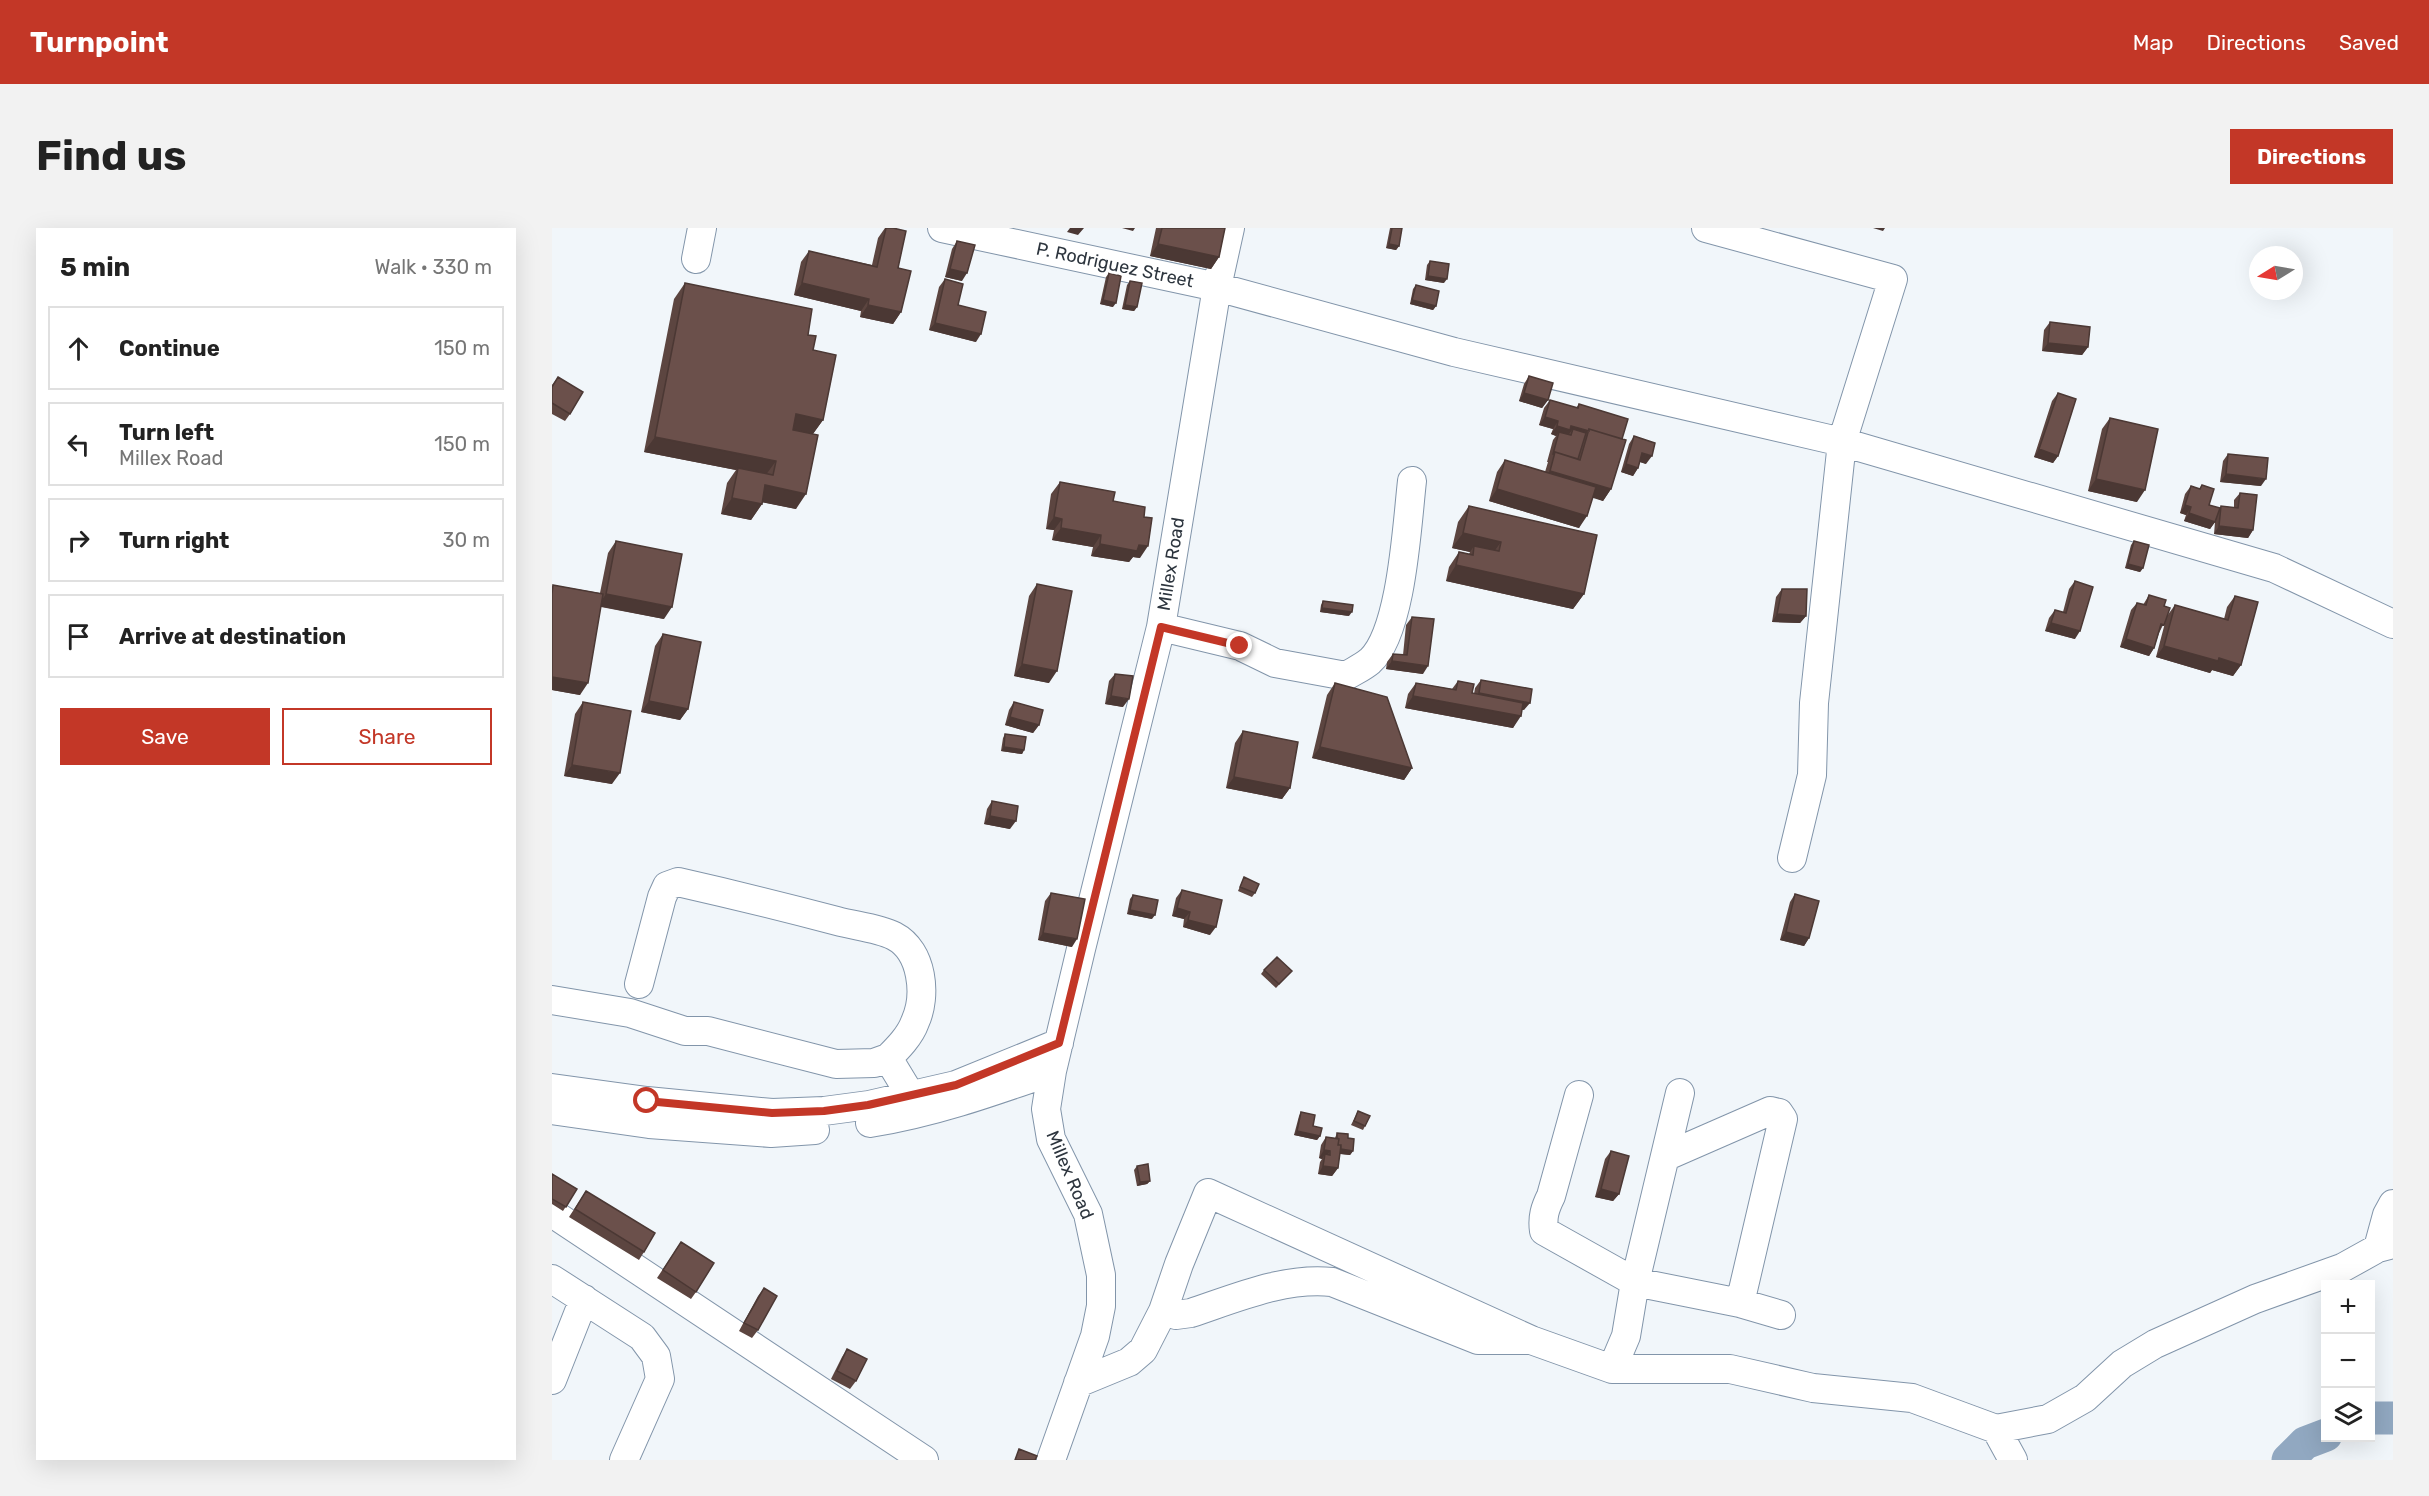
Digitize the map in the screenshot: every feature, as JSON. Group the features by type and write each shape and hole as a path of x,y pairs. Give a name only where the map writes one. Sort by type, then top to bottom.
{"street":[{"path":"696,259 702,228"},
{"name":"P. Rodriguez Street","path":"942,228 1217,287 1454,352 1842,442 2274,568 2393,624"},
{"name":"Millex Road","path":"1051,1460 1095,1336 1101,1306 1101,1275 1088,1214 1051,1139 1046,1109 1052,1071 1161,627 1217,287 1230,228"},
{"path":"1706,228 1893,279 1842,442 1814,703 1812,775 1792,858"},
{"path":"1161,627 1240,646 1275,663 1346,676 1371,660 1386,638 1400,580 1412,481"},
{"path":"552,1000 630,1013 685,1031 708,1031 836,1065 874,1064 888,1058 915,1023 921,1003 920,974 915,957 895,937 678,882 667,886 662,897 639,984"},
{"path":"552,1088 647,1101 772,1113 835,1110 956,1085 1059,1043"},
{"path":"888,1058 911,1095"},
{"path":"552,1110 649,1124 760,1132 825,1130 917,1115 1052,1071"},
{"path":"1612,1369 1626,1336 1635,1282 1680,1094"},
{"path":"1579,1095 1551,1196 1545,1208 1542,1220 1544,1231 1635,1282 1740,1303 1781,1315"},
{"path":"1667,1156 1770,1111 1779,1113 1783,1119 1740,1303"},
{"path":"1078,1383 1129,1362 1143,1350 1163,1311 1208,1193 1531,1340 1612,1369 1730,1369 1813,1388 1911,1398 1996,1429 2048,1419 2085,1398 2122,1364 2155,1344 2255,1299 2342,1268 2386,1246 2387,1215 2393,1204"},
{"path":"552,1213 924,1460"},
{"path":"552,1279 642,1337 656,1356 660,1379 624,1460"},
{"path":"1163,1311 1176,1315 1191,1313 1282,1285 1312,1280 1332,1282 1478,1340 1531,1340"},
{"path":"552,1380 584,1299"},
{"path":"1996,1429 2013,1460"}],"building":[{"path":"886,228 906,231 898,268 911,271 901,312 868,305 869,299 802,283 809,251 877,267"},
{"path":"1162,228 1225,228 1219,257 1158,244"},
{"path":"1392,228 1402,228 1399,246 1389,244"},
{"path":"957,241 975,245 967,273 950,269"},
{"path":"1430,261 1449,264 1447,279 1428,276"},
{"path":"1109,273 1121,276 1116,303 1103,300"},
{"path":"945,279 963,284 958,305 986,312 981,334 935,323"},
{"path":"1130,281 1142,283 1137,307 1125,305"},
{"path":"685,283 812,309 808,335 816,336 813,350 836,355 823,420 796,414 793,430 818,435 806,494 765,485 762,504 732,498 738,468 773,475 776,461 655,437"},
{"path":"1416,285 1439,291 1436,306 1412,300"},
{"path":"2050,322 2090,327 2088,347 2048,343"},
{"path":"1529,376 1553,383 1548,400 1524,393"},
{"path":"558,377 583,392 570,414 552,403 552,387"},
{"path":"2058,393 2076,399 2058,456 2039,449"},
{"path":"1550,400 1578,408 1579,404 1628,419 1622,439 1589,429 1589,431 1571,426 1570,430 1557,426 1558,421 1545,417"},
{"path":"2110,418 2158,429 2145,490 2096,479"},
{"path":"1573,429 1586,433 1578,459 1555,452 1553,454 1559,432 1571,435"},
{"path":"1589,429 1626,440 1611,489 1550,471 1555,452 1580,460"},
{"path":"1634,436 1655,443 1652,456 1642,453 1638,468 1626,464"},
{"path":"2228,454 2268,458 2266,479 2226,474"},
{"path":"1505,460 1596,487 1587,516 1497,489"},
{"path":"1060,482 1115,492 1113,501 1145,507 1144,517 1152,518 1148,546 1139,545 1137,551 1100,544 1101,535 1061,528 1062,519 1054,517"},
{"path":"2202,485 2214,489 2209,505 2220,508 2215,522 2189,513 2191,507 2185,505 2191,486 2200,489"},
{"path":"2240,493 2257,495 2253,530 2219,526 2221,506 2238,508"},
{"path":"1469,506 1597,535 1584,594 1456,565 1459,552 1473,555 1474,546 1499,551 1501,542 1463,533"},
{"path":"616,541 682,554 672,607 606,594"},
{"path":"2134,541 2149,545 2143,568 2128,564"},
{"path":"2075,581 2093,587 2080,631 2051,623 2055,610 2066,613"},
{"path":"1037,584 1072,591 1057,671 1022,664"},
{"path":"553,585 603,594 588,683 552,677"},
{"path":"1782,589 1807,589 1806,616 1777,614"},
{"path":"2149,595 2166,600 2164,606 2170,608 2164,625 2161,624 2154,648 2126,639 2137,603 2146,605"},
{"path":"2235,596 2258,602 2241,665 2164,646 2175,605 2228,620"},
{"path":"1323,601 1353,605 1352,612 1322,608"},
{"path":"1412,617 1434,619 1428,666 1392,661 1393,654 1407,655"},
{"path":"663,634 701,642 688,709 649,701"},
{"path":"1115,674 1133,676 1129,699 1111,696"},
{"path":"1481,680 1532,689 1530,703 1479,693"},
{"path":"1458,681 1474,684 1472,693 1523,703 1521,716 1413,696 1416,683 1456,690"},
{"path":"1335,683 1387,697 1412,768 1320,747"},
{"path":"583,702 631,711 620,773 572,765"},
{"path":"1014,702 1043,710 1039,725 1010,717"},
{"path":"1243,731 1298,742 1290,788 1234,777"},
{"path":"1005,734 1026,737 1024,750 1004,747"},
{"path":"992,801 1018,806 1016,821 990,816"},
{"path":"1244,877 1259,884 1255,893 1240,887"},
{"path":"1182,890 1222,900 1216,927 1188,920 1190,912 1177,908"},
{"path":"1051,893 1085,899 1077,939 1043,933"},
{"path":"1795,894 1819,901 1809,938 1786,932"},
{"path":"1133,895 1158,900 1155,915 1130,910"},
{"path":"1277,957 1292,971 1279,984 1264,970"},
{"path":"1358,1111 1370,1116 1365,1126 1354,1121"},
{"path":"1301,1112 1315,1115 1313,1126 1322,1128 1320,1136 1297,1131"},
{"path":"1337,1133 1348,1134 1348,1138 1354,1139 1353,1151 1341,1149 1341,1145 1338,1145"},
{"path":"1326,1137 1339,1139 1338,1145 1341,1145 1338,1168 1323,1166 1325,1154 1330,1155 1330,1151 1324,1150"},
{"path":"1611,1151 1629,1156 1619,1194 1601,1189"},
{"path":"1148,1164 1150,1181 1140,1182 1137,1166"},
{"path":"552,1174 577,1189 566,1207 552,1199"},
{"path":"586,1191 655,1233 644,1252 575,1209"},
{"path":"681,1242 714,1263 696,1292 663,1270"},
{"path":"764,1288 777,1296 758,1330 744,1323"},
{"path":"847,1349 867,1359 856,1381 837,1371"},
{"path":"1019,1449 1037,1456 1035,1460 1015,1460"}],"waterway":[{"path":"2375,1418 2393,1418"},
{"path":"2288,1460 2305,1443 2321,1437"}],"route":[{"path":"647,1101 772,1113 824,1111 868,1105 956,1085 1059,1043 1161,627 1240,646"}]}
